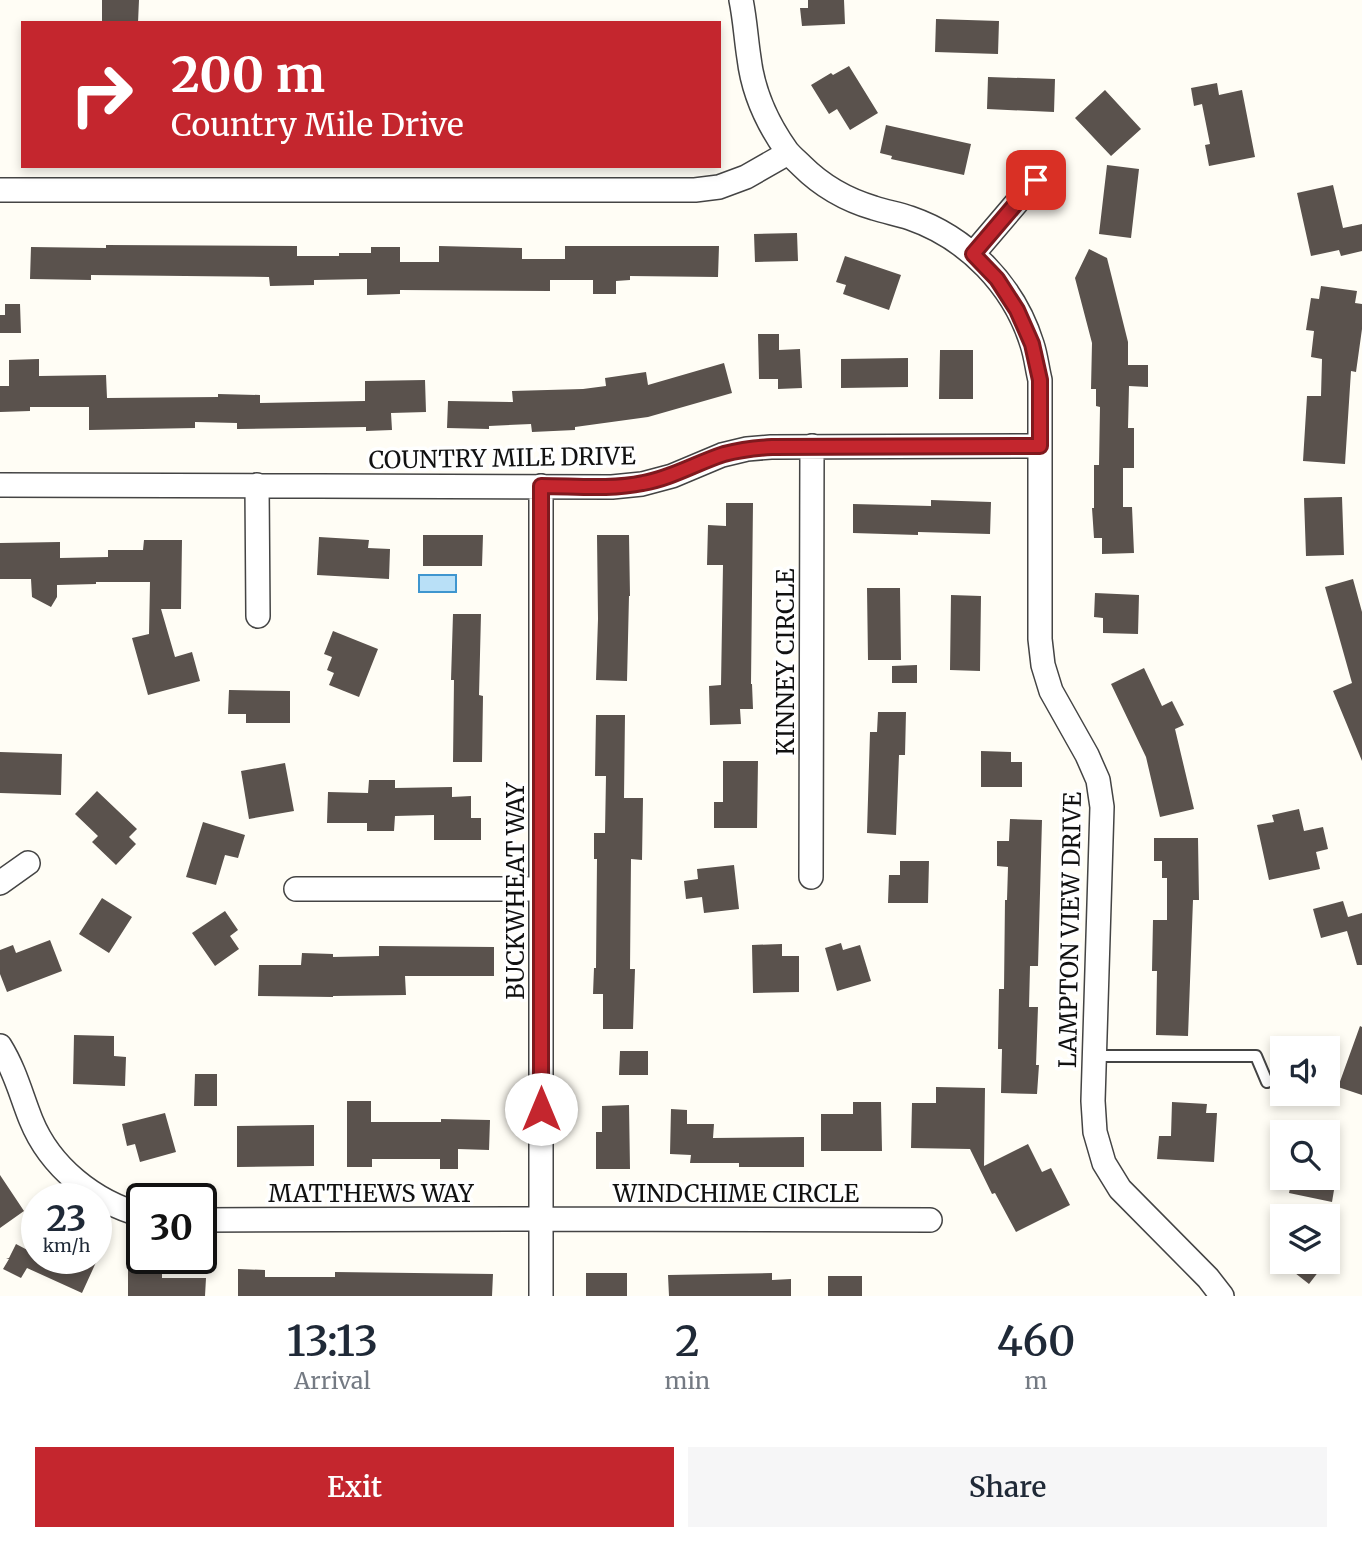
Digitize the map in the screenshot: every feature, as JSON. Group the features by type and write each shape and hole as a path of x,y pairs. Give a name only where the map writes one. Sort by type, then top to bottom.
{"street":[{"name":"LAMPTON VIEW DRIVE","path":"741,0 755,91 788,153 834,192 944,233 973,254 997,279 1017,310 1032,344 1040,380 1042,665 1051,691 1098,780 1102,807 1093,1101 1095,1132 1104,1163 1120,1189 1208,1278 1222,1296"},
{"path":"0,190 695,190 719,187 746,177 788,153"},
{"path":"973,254 1036,180"},
{"name":"COUNTRY MILE DRIVE","path":"0,485 612,486 642,484 672,476 722,455 747,449 812,446 1040,446"},
{"name":"KINNEY CIRCLE","path":"811,877 812,446"},
{"path":"257,485 258,616"},
{"name":"BUCKWHEAT WAY","path":"541,486 541,1296"},
{"path":"0,883 27,863"},
{"path":"296,889 541,890"},
{"path":"0,1046 18,1080 41,1141 54,1158 67,1173 101,1199 126,1210"},
{"name":"WINDCHIME CIRCLE","path":"541,1219 930,1220"},
{"name":"MATTHEWS WAY","path":"217,1220 541,1219"}],"lane":[{"path":"1095,1056 1256,1056 1267,1082"}],"water":[{"path":"419,575 456,575 456,592 419,592"}],"building":[{"path":"102,0 139,0 138,21 102,21"},
{"path":"808,0 844,0 845,24 802,26 800,8 808,8"},
{"path":"936,19 999,21 998,54 935,52"},
{"path":"849,66 878,113 850,130 837,109 829,114 811,85"},
{"path":"988,77 1055,79 1054,112 987,109"},
{"path":"1217,83 1219,95 1242,90 1255,157 1209,166 1205,145 1210,144 1202,104 1194,106 1191,88"},
{"path":"1105,90 1141,129 1111,156 1075,118"},
{"path":"886,125 971,144 964,175 891,159 892,156 880,153"},
{"path":"1107,165 1139,169 1131,238 1099,234"},
{"path":"1333,185 1343,228 1362,224 1362,251 1341,256 1339,250 1311,256 1297,193"},
{"path":"797,233 798,261 755,262 754,234"},
{"path":"106,245 297,246 297,256 339,256 339,253 371,253 371,247 400,247 400,262 439,262 439,246 522,248 522,259 565,259 565,246 719,246 718,277 630,276 630,280 616,281 616,294 593,294 593,280 550,280 550,291 400,290 400,294 367,295 367,279 314,280 314,285 270,286 269,277 91,275 91,280 30,279 31,247 106,248"},
{"path":"1089,249 1107,258 1128,342 1128,365 1148,365 1148,387 1129,386 1128,428 1134,428 1134,468 1123,468 1123,507 1132,507 1134,553 1102,554 1102,538 1094,538 1092,508 1094,465 1099,465 1100,407 1096,406 1096,389 1091,389 1092,343 1075,278"},
{"path":"845,256 901,275 889,310 843,294 846,285 836,282"},
{"path":"1321,286 1357,291 1355,303 1362,304 1362,329 1356,372 1351,371 1345,464 1303,461 1307,396 1321,396 1322,359 1311,357 1314,331 1306,330 1311,298 1319,299"},
{"path":"5,304 20,304 21,333 0,333 0,315 5,315"},
{"path":"758,334 779,334 779,350 800,349 802,388 778,389 778,379 759,379"},
{"path":"940,350 973,350 973,399 939,399"},
{"path":"908,358 908,387 841,388 841,359"},
{"path":"39,359 39,376 106,375 107,398 218,397 218,394 260,395 260,403 365,401 365,381 425,380 426,412 391,413 392,430 366,431 366,427 237,429 237,423 195,422 195,428 89,430 89,407 30,407 30,411 0,412 0,386 9,386 9,360"},
{"path":"724,363 732,393 648,417 575,427 575,430 532,432 531,424 489,426 489,429 447,428 448,401 513,402 512,391 606,386 605,378 646,372 648,385"},
{"path":"1342,497 1344,555 1306,556 1304,498"},
{"path":"931,500 991,502 990,534 853,533 853,504 931,506"},
{"path":"726,503 753,503 753,709 740,709 741,724 710,725 709,686 721,685 723,565 707,565 708,525 726,526"},
{"path":"423,535 483,535 482,566 423,566"},
{"path":"597,535 629,535 627,681 596,680"},
{"path":"319,537 369,540 368,548 390,549 389,579 317,575"},
{"path":"144,540 182,540 181,609 161,609 175,657 192,652 200,681 148,695 132,638 149,634 150,582 57,585 57,597 51,607 32,597 31,579 0,579 0,543 60,542 60,558 108,557 108,550 143,550"},
{"path":"1353,579 1362,612 1362,761 1333,691 1352,683 1325,587"},
{"path":"867,588 900,588 901,660 868,660"},
{"path":"1095,593 1139,595 1138,634 1103,633 1103,618 1094,617"},
{"path":"951,595 981,596 980,671 950,670"},
{"path":"453,614 481,614 479,695 483,696 482,762 453,762"},
{"path":"333,631 378,649 359,697 329,685 334,673 327,670 332,657 324,654"},
{"path":"917,665 917,683 892,683 892,666"},
{"path":"1144,668 1162,706 1172,701 1184,725 1175,729 1194,809 1160,817 1146,757 1111,684"},
{"path":"229,690 290,691 290,723 246,723 246,714 228,714"},
{"path":"878,712 906,712 905,755 899,755 896,835 867,833 870,732 877,732"},
{"path":"596,715 625,715 624,798 643,798 642,860 631,859 630,969 635,969 633,1029 603,1029 603,994 593,994 596,968 597,859 594,859 594,833 605,833 606,776 595,776"},
{"path":"981,751 1011,752 1011,762 1022,762 1022,787 981,787"},
{"path":"0,752 62,754 61,795 0,793"},
{"path":"723,761 758,761 757,828 714,828 714,802 723,802"},
{"path":"285,763 294,811 249,819 241,771"},
{"path":"369,780 395,780 395,788 452,787 452,797 471,796 471,818 481,818 481,840 434,840 434,815 395,816 394,831 367,831 367,823 327,823 328,792 368,793"},
{"path":"97,791 137,829 129,837 136,844 116,865 92,842 98,836 75,814"},
{"path":"1299,809 1304,831 1323,827 1328,849 1316,852 1320,869 1269,880 1257,825 1274,822 1272,815"},
{"path":"1010,819 1042,820 1038,966 1030,966 1029,1007 1038,1007 1037,1094 1001,1093 1002,1049 998,1049 999,989 1004,989 1008,867 997,866 997,841 1009,841"},
{"path":"203,822 245,835 238,858 225,855 216,885 186,877"},
{"path":"1154,838 1198,838 1199,900 1193,900 1188,1036 1156,1035 1157,971 1152,971 1153,920 1167,920 1167,878 1162,878 1162,861 1154,861"},
{"path":"900,861 929,861 928,903 888,903 889,875 900,875"},
{"path":"734,865 739,909 704,913 702,897 686,899 684,881 698,879 697,869"},
{"path":"102,898 132,917 109,953 79,934"},
{"path":"1343,901 1348,917 1362,913 1362,965 1357,965 1347,931 1321,938 1313,909"},
{"path":"225,911 238,930 230,936 239,949 215,966 192,933"},
{"path":"50,940 62,971 7,992 0,974 0,950 13,945 16,953"},
{"path":"841,943 843,950 860,945 871,981 837,991 825,948"},
{"path":"782,944 782,956 799,956 799,992 753,993 752,945"},
{"path":"379,946 494,947 494,976 405,976 406,995 258,996 259,965 301,965 302,953 333,954 333,957 379,956"},
{"path":"1360,1026 1362,1095 1340,1088"},
{"path":"74,1035 114,1036 114,1056 126,1057 125,1086 73,1084"},
{"path":"620,1051 648,1051 648,1075 619,1075"},
{"path":"195,1074 217,1074 217,1106 194,1106"},
{"path":"936,1087 985,1088 984,1166 1028,1144 1042,1172 1051,1168 1070,1205 1016,1232 995,1193 992,1194 970,1149 911,1148 912,1103 936,1103"},
{"path":"347,1101 371,1101 371,1122 490,1120 489,1150 458,1149 458,1169 440,1169 440,1159 372,1159 372,1167 347,1167"},
{"path":"853,1102 881,1102 882,1151 821,1151 821,1114 853,1114"},
{"path":"1172,1102 1207,1104 1206,1113 1217,1113 1214,1162 1157,1159 1159,1136 1171,1136"},
{"path":"629,1105 630,1169 596,1169 596,1132 602,1132 602,1106"},
{"path":"671,1109 687,1110 687,1124 714,1124 713,1138 804,1137 804,1167 739,1167 739,1163 690,1163 691,1155 670,1154"},
{"path":"165,1113 176,1152 140,1162 135,1144 127,1146 122,1124"},
{"path":"314,1125 314,1166 237,1167 237,1126"},
{"path":"0,1175 21,1206 21,1213 0,1228"},
{"path":"1290,1190 1334,1190 1332,1202 1289,1193"},
{"path":"16,1244 21,1247 21,1274 23,1274 21,1278 3,1269 9,1259 6,1258 9,1258"},
{"path":"238,1269 265,1270 265,1277 335,1277 335,1272 493,1274 492,1296 238,1296"},
{"path":"586,1273 627,1273 627,1296 586,1296"},
{"path":"772,1273 772,1280 791,1279 791,1296 669,1296 668,1275"},
{"path":"40,1274 91,1274 82,1293"},
{"path":"128,1274 162,1274 162,1278 206,1278 205,1296 128,1296"},
{"path":"1296,1274 1317,1274 1309,1284"},
{"path":"828,1276 862,1276 862,1296 828,1296"}],"route":[{"path":"541,1109 541,486 642,484 672,476 722,455 747,449 1040,446 1040,380 1032,344 1017,310 997,279 973,254 1036,180"}]}
